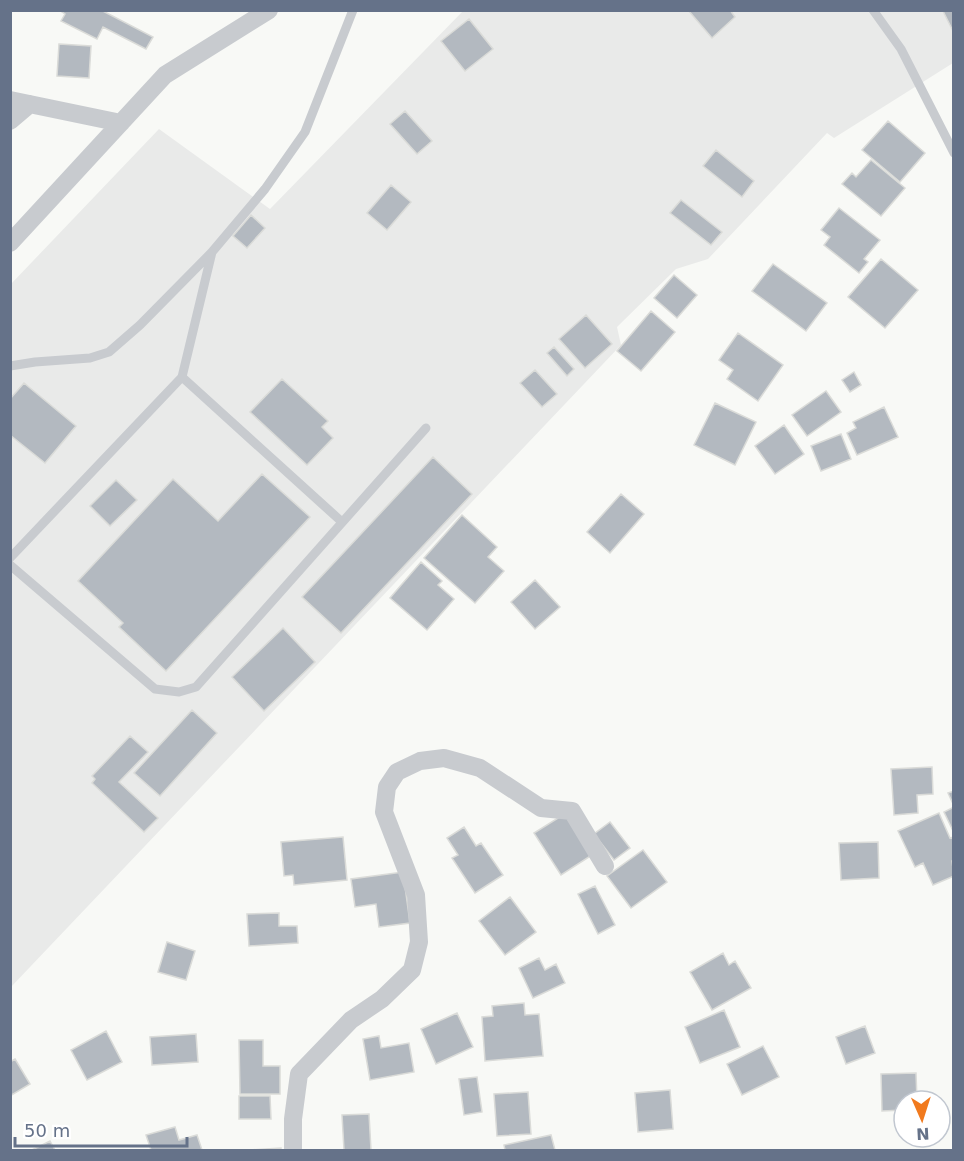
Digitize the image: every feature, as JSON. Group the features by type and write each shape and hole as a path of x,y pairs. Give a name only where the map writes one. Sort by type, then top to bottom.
{"street":[{"path":"10,243 165,75 269,10"},
{"path":"10,100 121,123"},
{"path":"10,121 30,104"},
{"path":"293,1150 293,1119 299,1074 351,1020 381,999 412,970 419,942 416,895 384,812 387,787 397,772 420,761 444,758 480,768 541,808 572,811 605,866"}],"lane":[{"path":"10,366 90,358 109,352 140,326 212,252 265,189 305,132 353,10"},
{"path":"873,10 901,50 954,153"},
{"path":"10,558 182,377 212,252"},
{"path":"182,377 342,522"},
{"path":"10,565 155,689 179,692 196,687 426,428"}],"shaded area":[{"path":"463,11 953,11 953,63 834,138 827,133 708,259 676,269 617,327 621,345 11,987 11,284 159,129 270,209"}],"building":[{"path":"59,10 101,10 153,37 146,49 103,27 97,39 61,21 65,14"},
{"path":"688,10 730,10 735,17 712,38"},
{"path":"954,10 954,33 943,11"},
{"path":"469,19 493,49 465,71 441,41"},
{"path":"59,44 91,46 89,78 57,76"},
{"path":"405,111 432,141 417,154 390,124"},
{"path":"888,121 925,153 900,182 862,150"},
{"path":"716,150 754,181 742,197 703,166"},
{"path":"871,160 905,188 881,216 842,184 852,173 856,177"},
{"path":"391,185 411,202 387,230 367,213"},
{"path":"681,200 722,232 711,245 670,213"},
{"path":"839,208 880,240 864,259 868,262 859,273 824,245 830,237 821,230"},
{"path":"251,215 265,228 247,248 233,236"},
{"path":"881,259 918,290 885,328 848,297"},
{"path":"773,264 827,303 806,331 752,291"},
{"path":"674,275 697,295 677,318 654,298"},
{"path":"651,311 675,332 641,371 617,351"},
{"path":"586,315 612,344 585,368 559,339"},
{"path":"738,333 783,365 758,401 727,379 733,370 719,360"},
{"path":"554,347 574,369 567,376 547,353"},
{"path":"535,370 557,394 542,407 520,383"},
{"path":"854,372 861,385 850,392 842,380"},
{"path":"282,379 328,421 322,427 333,438 307,465 250,412"},
{"path":"24,383 76,426 45,463 10,435 10,399"},
{"path":"826,391 841,412 807,436 792,415"},
{"path":"715,403 756,422 735,465 694,445"},
{"path":"884,407 898,437 857,455 847,433 856,428 853,422"},
{"path":"784,425 804,454 775,474 755,446"},
{"path":"841,434 851,459 821,471 811,446"},
{"path":"433,457 472,494 341,633 302,597"},
{"path":"262,474 310,517 166,671 119,627 123,623 78,581 173,479 218,521"},
{"path":"116,480 137,500 110,526 90,506"},
{"path":"621,494 644,514 610,553 587,532"},
{"path":"462,515 497,547 488,557 504,571 475,603 424,558"},
{"path":"421,562 442,581 438,585 454,599 427,630 390,598"},
{"path":"535,580 560,607 535,629 511,602"},
{"path":"283,628 315,662 264,711 232,677"},
{"path":"192,710 217,733 160,796 134,773"},
{"path":"130,736 148,752 119,782 158,818 144,832 92,783 95,779 92,776"},
{"path":"932,767 933,794 917,795 918,813 894,815 891,769"},
{"path":"954,791 954,806 948,793"},
{"path":"954,807 954,833 944,812"},
{"path":"566,813 592,855 561,875 534,833"},
{"path":"939,813 950,838 954,837 954,860 952,861 954,876 933,885 923,863 915,867 898,831"},
{"path":"610,822 630,848 614,860 594,834"},
{"path":"464,827 476,846 481,843 503,875 475,893 452,858 458,855 447,838"},
{"path":"343,837 347,880 294,885 293,875 284,876 281,842"},
{"path":"878,842 879,878 841,880 839,843"},
{"path":"643,850 667,882 631,908 607,876"},
{"path":"403,872 410,923 379,927 376,904 355,907 351,879"},
{"path":"595,886 615,925 598,934 578,894"},
{"path":"510,897 536,932 505,955 479,921"},
{"path":"279,913 279,926 297,926 298,943 249,946 247,914"},
{"path":"167,942 195,951 186,980 158,972"},
{"path":"723,953 729,965 735,961 751,988 712,1010 690,972"},
{"path":"539,958 545,970 556,964 565,983 533,998 519,968"},
{"path":"524,1003 525,1015 539,1014 543,1056 485,1061 482,1017 493,1016 492,1006"},
{"path":"724,1010 740,1047 700,1063 685,1027"},
{"path":"457,1013 473,1047 436,1064 421,1029"},
{"path":"865,1026 875,1053 846,1064 836,1037"},
{"path":"106,1031 122,1062 87,1080 71,1050"},
{"path":"196,1034 198,1062 152,1065 150,1037"},
{"path":"379,1036 381,1048 409,1043 414,1072 370,1080 363,1039"},
{"path":"239,1040 263,1040 263,1066 280,1066 280,1094 240,1094"},
{"path":"763,1046 779,1077 742,1095 727,1064"},
{"path":"15,1059 30,1084 10,1096 10,1062"},
{"path":"916,1073 917,1089 892,1089 892,1111 882,1111 881,1074"},
{"path":"477,1077 482,1112 464,1115 459,1079"},
{"path":"670,1090 673,1129 638,1132 635,1093"},
{"path":"528,1092 531,1134 497,1136 494,1094"},
{"path":"239,1096 270,1096 271,1119 239,1119"},
{"path":"369,1114 371,1150 344,1150 342,1115"},
{"path":"175,1127 179,1140 197,1135 202,1150 151,1150 146,1135"},
{"path":"551,1135 555,1150 505,1150 504,1145"},
{"path":"50,1141 55,1150 32,1150"},
{"path":"281,1148 281,1150 250,1150"}]}
